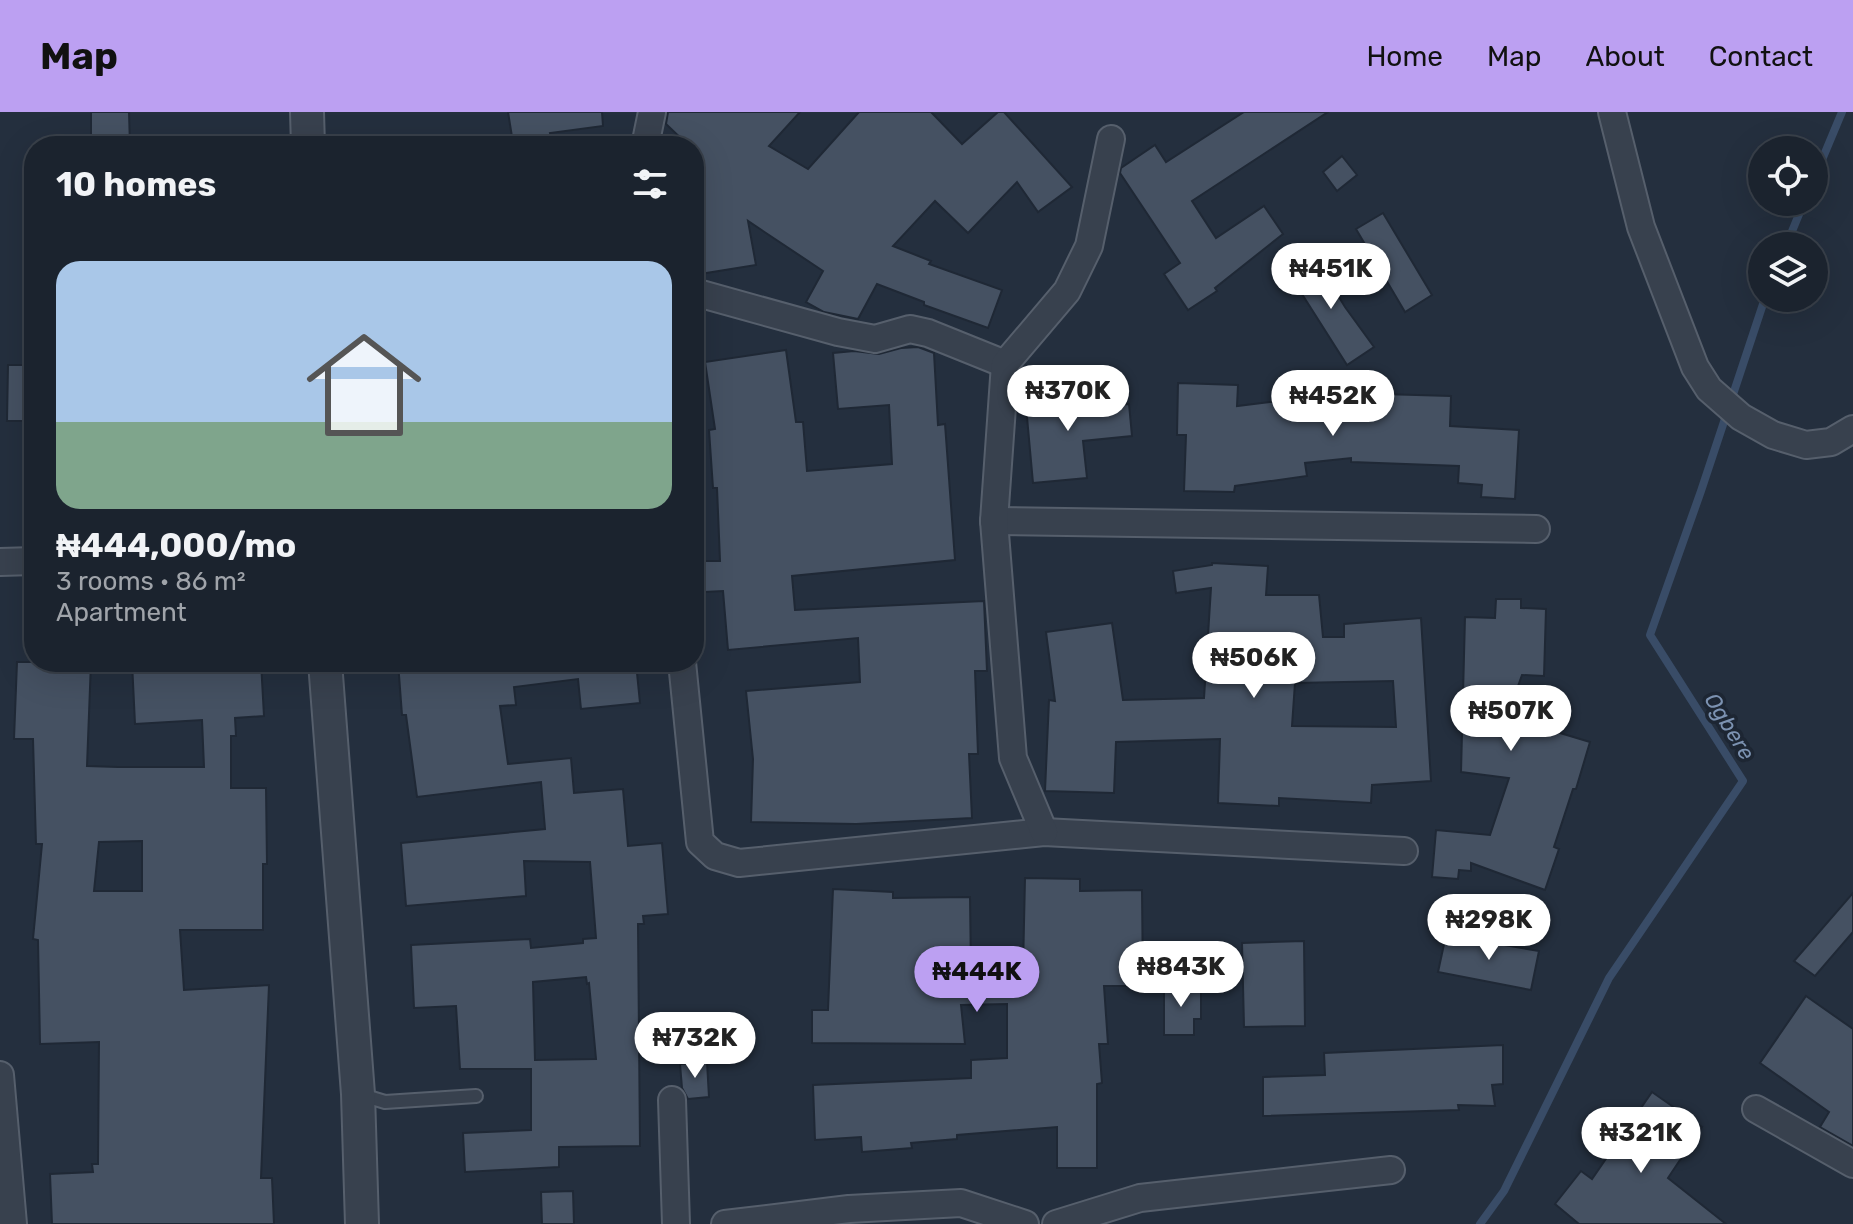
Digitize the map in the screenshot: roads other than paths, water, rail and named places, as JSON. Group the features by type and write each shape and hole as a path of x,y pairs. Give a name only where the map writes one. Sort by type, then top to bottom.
{"street":[{"path":"307,112 308,136"},
{"path":"647,136 652,112"},
{"path":"1612,112 1641,227 1695,367 1709,389 1741,417 1773,435 1806,445 1831,442 1853,429"},
{"path":"1044,832 1013,758 994,521 1005,364 1067,291 1089,246 1111,139"},
{"path":"704,295 850,335 875,339 910,329 928,333 1005,364"},
{"path":"994,521 1536,529"},
{"path":"0,562 24,561"},
{"path":"326,672 358,1094 362,1224"},
{"path":"683,672 700,842 715,856 739,863 1044,832 1404,851"},
{"path":"0,1075 13,1224"},
{"path":"672,1100 676,1224"},
{"path":"1756,1109 1853,1164"},
{"path":"1056,1224 1140,1198 1391,1170"},
{"path":"725,1224 849,1209 961,1203 1025,1224"}],"lane":[{"path":"358,1094 385,1102 476,1096"}],"waterway":[{"name":"Ogbere","path":"1828,146 1842,112"},
{"name":"Ogbere","path":"1792,232 1798,216"},
{"name":"Ogbere","path":"1480,1224 1504,1191 1609,978 1743,781 1650,635 1760,312"}]}
